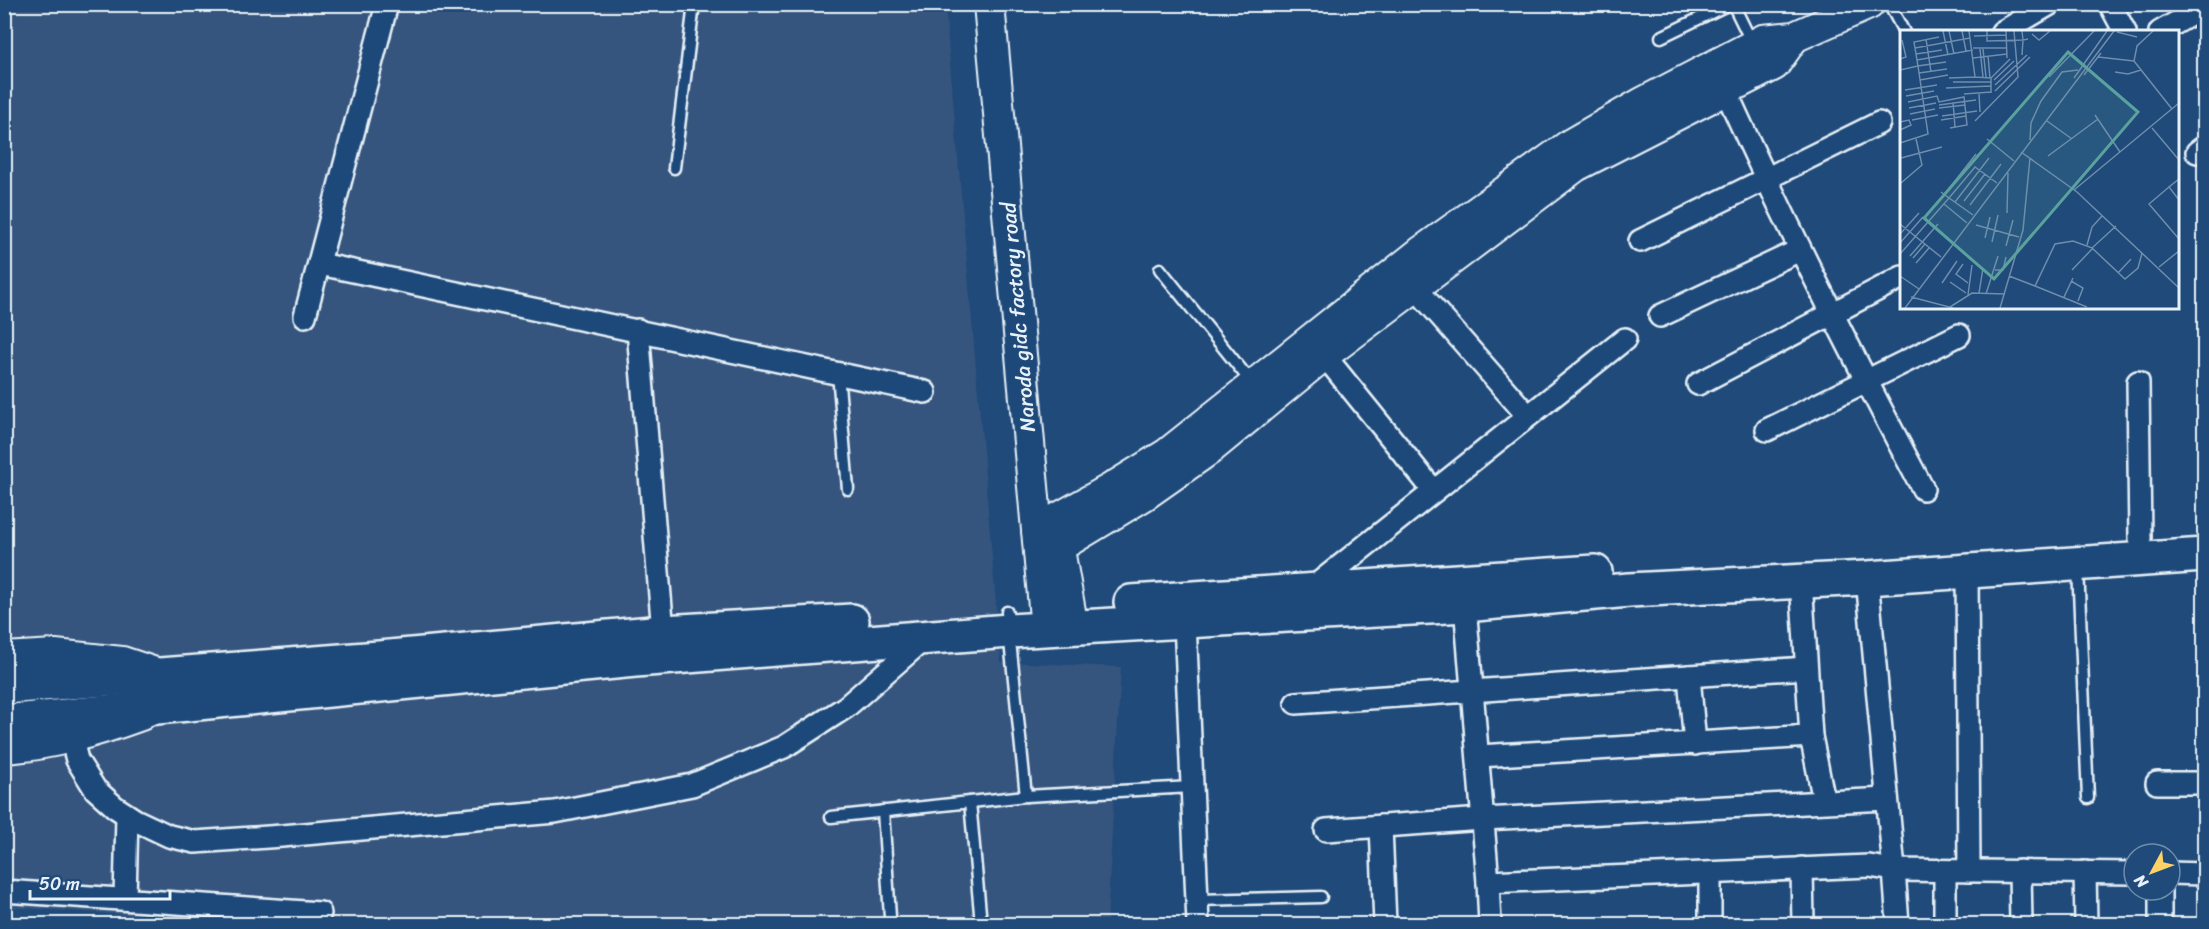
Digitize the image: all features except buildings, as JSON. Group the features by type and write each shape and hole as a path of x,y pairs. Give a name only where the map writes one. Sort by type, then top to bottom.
{"main road":[{"path":"4,722 62,728 163,691 663,632 1008,622 1310,590 2205,536"},
{"path":"1058,618 1185,621 1465,606 1629,590 1867,578 2205,555"},
{"path":"4,687 56,683 163,691 635,660 925,638 1008,622"}],"street":[{"path":"305,316 387,4"},
{"name":"Naroda gidc factory road","path":"989,4 1047,538 1058,618"},
{"name":"Naroda gidc factory road","path":"1008,4 1047,538"},
{"path":"1047,538 1167,454 1421,252 1571,144 1644,102 1763,40 1794,38 1869,4"},
{"path":"2005,30 2050,4"},
{"path":"2110,4 2125,30"},
{"path":"2164,30 2205,7"},
{"path":"1047,538 1177,473 1210,449 1324,355 1576,166 1774,65 1794,38"},
{"path":"1725,89 1831,314 1923,489"},
{"path":"1640,241 1879,123"},
{"path":"1660,316 1800,250"},
{"path":"320,264 926,392"},
{"path":"1698,384 1900,278"},
{"path":"1414,286 1528,416"},
{"path":"638,330 663,632"},
{"path":"1767,430 1865,380 1959,336"},
{"path":"1310,590 1625,339"},
{"path":"1324,355 1434,491"},
{"path":"2138,382 2140,539"},
{"path":"1967,570 1969,871"},
{"path":"1867,578 1898,924"},
{"path":"1801,580 1811,736 1824,801"},
{"path":"1465,606 1484,819 1490,924"},
{"path":"1185,621 1198,924"},
{"path":"4,748 29,747 62,728 77,760 95,789 127,815 169,836 195,842 282,837 555,812 692,786 784,747 846,707 925,638"},
{"path":"4,658 55,655 122,662 163,691"},
{"path":"1296,704 1806,668"},
{"path":"1689,676 1695,744"},
{"path":"1479,756 1811,736"},
{"path":"2157,783 2205,783"},
{"path":"1326,830 1484,819 1887,799"},
{"path":"125,899 127,815"},
{"path":"1381,826 1385,924"},
{"path":"1488,882 1869,866 1894,870 2122,873"},
{"path":"1802,868 1803,924"},
{"path":"1945,871 1946,924"},
{"path":"2020,871 2021,924"},
{"path":"2085,872 2086,924"},
{"path":"1710,873 1710,924"},
{"path":"2182,873 2205,873"},
{"path":"4,891 320,913"},
{"path":"2160,902 2160,924"}],"lane":[{"path":"674,168 694,4"},
{"path":"1661,37 1731,4 1753,45"},
{"path":"1889,4 1903,30"},
{"path":"1160,269 1254,386"},
{"path":"838,374 848,489"},
{"path":"2078,565 2088,798"},
{"path":"1008,622 1026,796"},
{"path":"831,817 1026,796 1192,787"},
{"path":"970,802 981,924"},
{"path":"883,811 890,916"},
{"path":"1197,900 1321,897"}],"shaded area":[{"path":"4,5 945,5 1001,662 1121,667 1107,924 265,924 5,907"}]}
